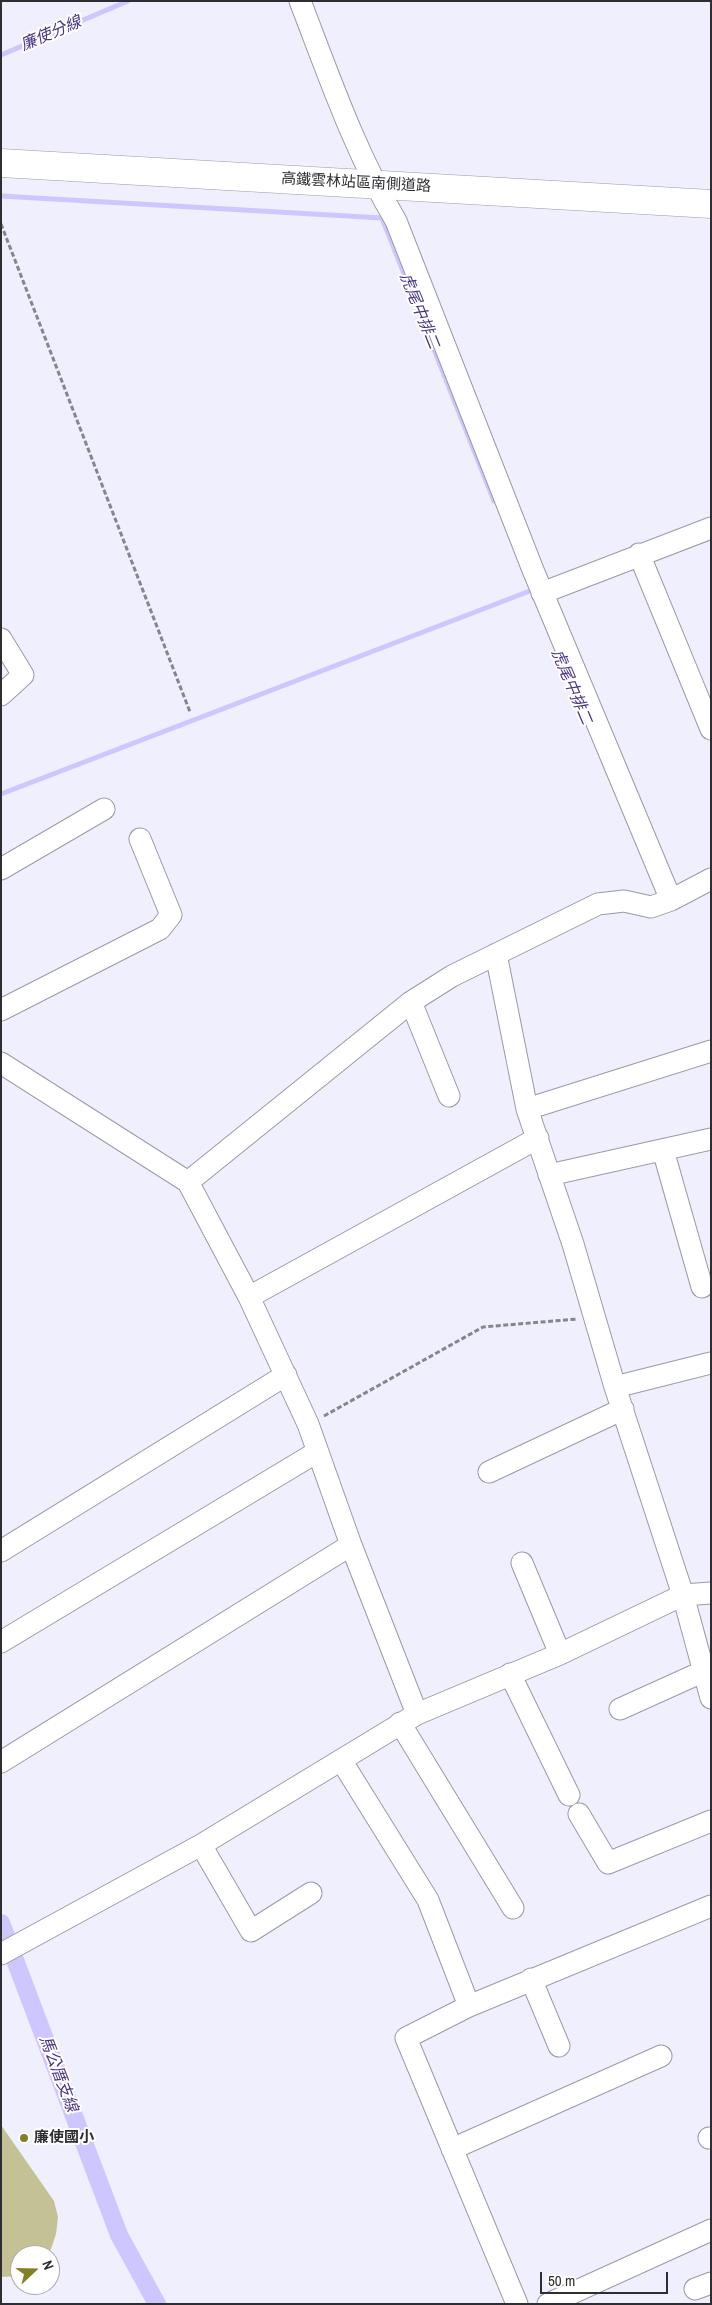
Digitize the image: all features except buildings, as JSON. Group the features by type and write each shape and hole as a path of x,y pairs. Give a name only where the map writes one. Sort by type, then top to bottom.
{"main road":[{"name":"高鐵雲林站區南側道路","path":"1,163 711,204"}],"street":[{"path":"300,1 356,146 374,184 396,221 542,594 671,900"},
{"path":"542,594 639,554 711,528"},
{"path":"639,554 711,729"},
{"path":"1,639 23,675 1,695"},
{"path":"1,868 104,809"},
{"path":"1,1010 160,929 170,914 140,839"},
{"path":"188,1182 411,1002 452,976 598,904 624,901 651,907 671,900 711,880"},
{"path":"496,954 527,1109 573,1244 615,1387 683,1595 702,1672 711,1698"},
{"path":"411,1002 449,1096"},
{"path":"527,1109 711,1050"},
{"path":"1,1063 188,1182 249,1297 308,1424 408,1718 513,1908"},
{"path":"249,1297 538,1138"},
{"path":"548,1175 711,1139"},
{"path":"663,1150 702,1287"},
{"path":"615,1387 711,1363"},
{"path":"1,1539 283,1369"},
{"path":"1,1551 283,1369"},
{"path":"489,1472 623,1409"},
{"path":"1,1642 317,1452"},
{"path":"1,1762 351,1546"},
{"path":"522,1563 560,1654"},
{"path":"1,1954 201,1845 408,1718 560,1654 683,1595 711,1593"},
{"path":"620,1709 702,1672"},
{"path":"510,1674 568,1795"},
{"path":"341,1760 428,1900 469,2006"},
{"path":"579,1814 608,1863 711,1821"},
{"path":"201,1845 251,1931 311,1893"},
{"path":"517,2304 406,2038 469,2006 487,2000 531,1979 711,1906"},
{"path":"531,1979 559,2046"},
{"path":"452,2149 661,2056"},
{"path":"548,2304 711,2230"}],"path":[{"path":"1,224 190,712"},
{"path":"308,1424 483,1327 594,1318"}],"shaded area":[{"path":"1,2125 54,2201 58,2217 52,2245 10,2245 10,2277 1,2277"}],"waterway":[{"name":"廉使分線","path":"1,55 128,1"},
{"name":"虎尾中排二","path":"1,196 382,218 494,501"},
{"path":"1,794 535,589"},
{"name":"馬公厝支線","path":"1,1923 119,2235 157,2304"}],"place":[{"name":"廉使國小","path":"24,2138"}]}
